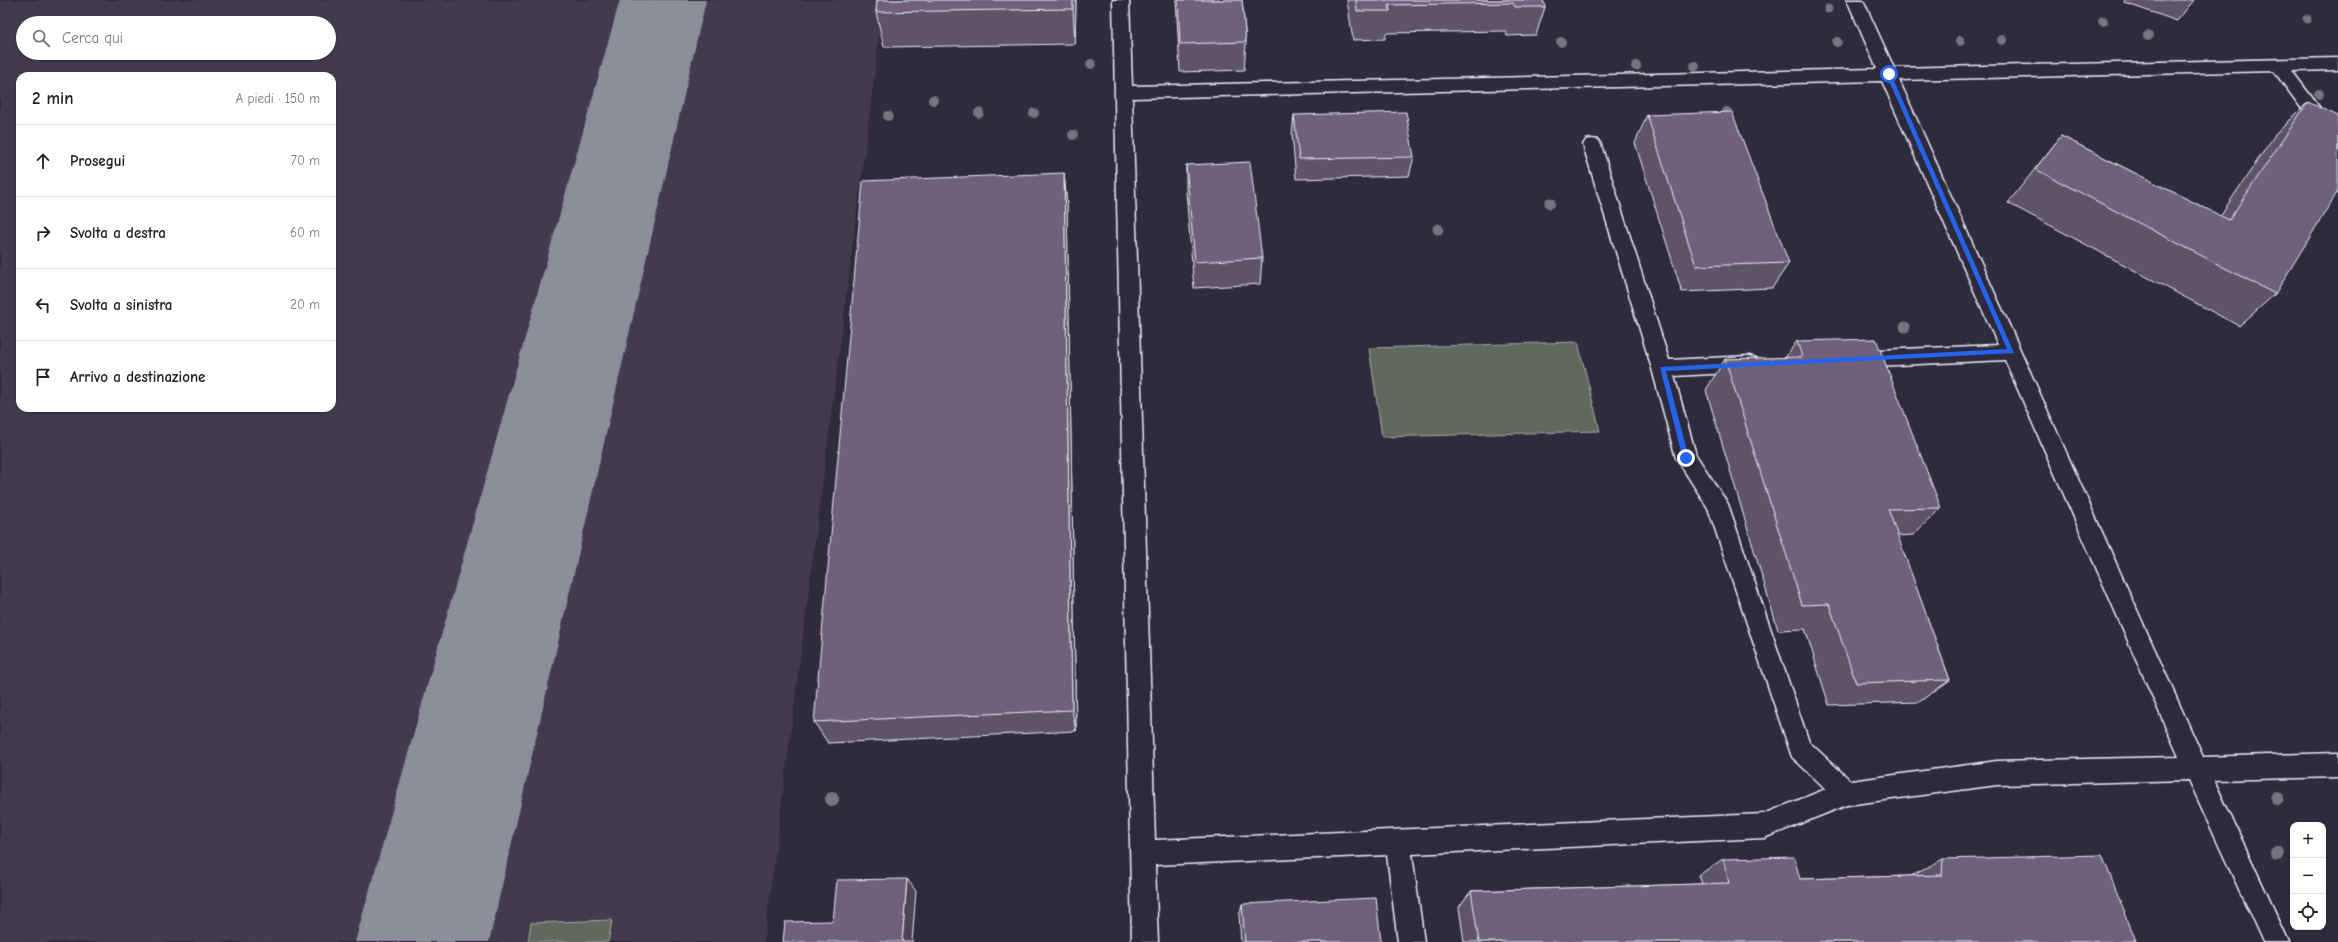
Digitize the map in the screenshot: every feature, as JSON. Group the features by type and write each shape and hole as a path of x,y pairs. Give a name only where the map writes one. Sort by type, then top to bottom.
{"lane":[{"path":"1122,0 1145,942"},
{"path":"1855,0 2196,768 2276,942"},
{"path":"1124,92 2338,64"},
{"path":"2278,65 2338,145"},
{"path":"1592,145 1662,369 1686,458 1717,504 1800,749 1847,794"},
{"path":"1837,360 2012,352"},
{"path":"1662,369 1765,364"},
{"path":"1143,853 1764,826 1847,794 1997,773 2338,765"},
{"path":"1398,842 1411,942"}],"shaded area":[{"path":"0,0 884,0 764,942 0,942"}],"green space":[{"path":"1578,342 1600,431 1382,437 1369,348"},
{"path":"612,920 608,942 528,942 531,923"}],"building":[{"path":"877,0 1073,0 1073,9 876,12"},
{"path":"1178,0 1242,0 1246,42 1180,44"},
{"path":"1356,0 1543,0 1545,7 1515,7 1513,3 1389,5 1390,11 1357,11"},
{"path":"2308,102 2338,116 2338,191 2275,294 2035,169 2061,136 2229,220"},
{"path":"1406,112 1414,157 1299,159 1294,115"},
{"path":"1732,112 1789,263 1696,266 1647,115"},
{"path":"1250,162 1262,258 1195,262 1186,165"},
{"path":"1064,173 1072,710 814,722 863,181"},
{"path":"1876,339 1941,508 1888,509 1950,680 1856,683 1829,604 1802,605 1725,359 1802,357 1797,341"},
{"path":"2102,855 2136,941 1479,942 1471,891 1729,883 1723,859 1794,857 1800,879 1942,875 1943,859"},
{"path":"907,879 902,942 783,942 785,922 833,921 837,880"},
{"path":"1376,898 1381,942 1245,942 1242,904"}],"taxiway":[{"path":"422,942 663,0"}],"route":[{"path":"1686,458 1662,369 2012,352 1889,74"}]}
